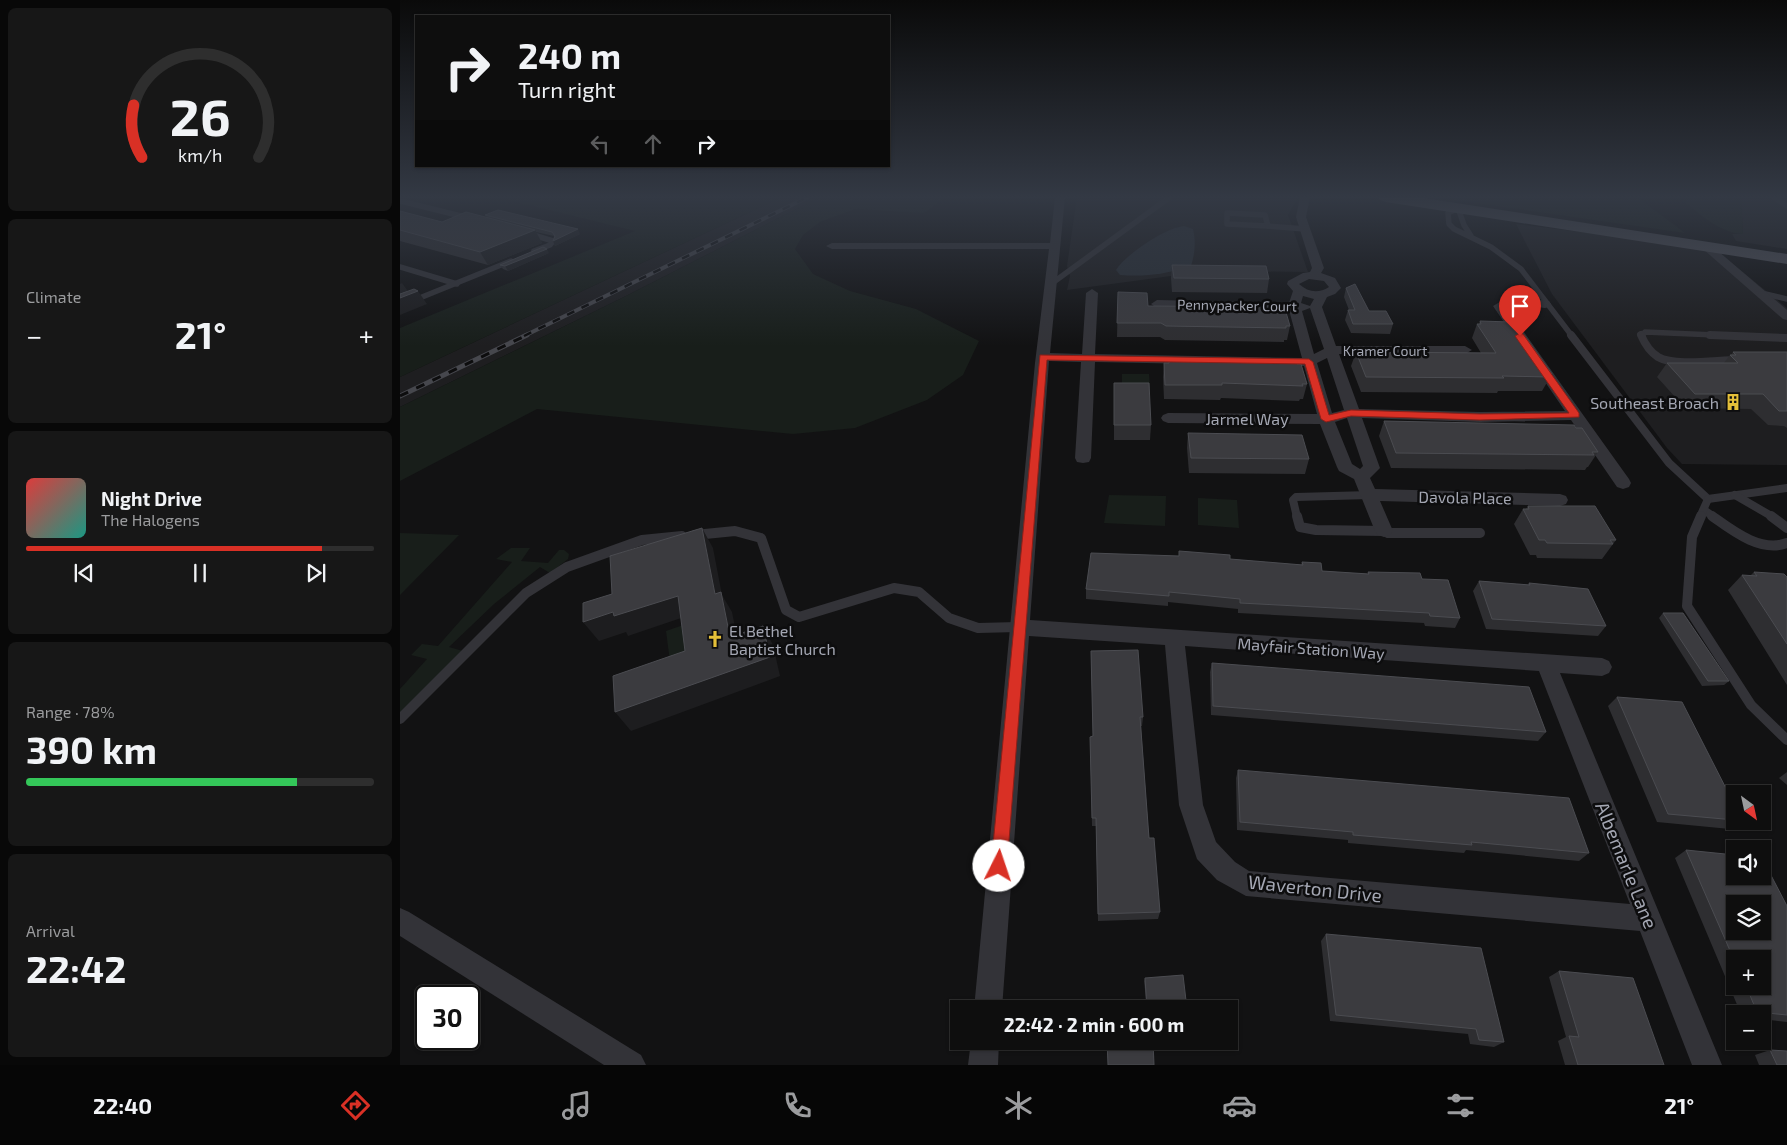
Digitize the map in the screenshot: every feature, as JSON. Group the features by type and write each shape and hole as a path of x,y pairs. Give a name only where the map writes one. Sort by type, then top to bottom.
{"main road":[{"path":"1708,247 1787,259"}],"street":[{"path":"989,1000 1054,247"},
{"path":"1311,247 1318,268 1314,275"},
{"path":"1708,247 1787,316"},
{"path":"1319,301 1333,291 1334,285 1327,278 1314,275 1301,276 1294,280 1293,284 1299,290 1310,294 1319,301 1351,413 1372,468 1361,476"},
{"path":"1299,290 1294,306 1326,419 1345,467 1361,476 1384,531"},
{"path":"1083,458 1092,293"},
{"path":"1545,304 1510,300 1499,306 1623,483"},
{"name":"Pennypacker Court","path":"1158,304 1294,306 1319,301"},
{"name":"Kramer Court","path":"1309,362 1332,350 1465,350"},
{"path":"1043,357 1309,362"},
{"name":"Jarmel Way","path":"1168,418 1326,419 1351,413 1480,417 1576,415"},
{"name":"Davola Place","path":"1370,495 1560,500"},
{"name":"Mayfair Station Way","path":"1020,627 1602,667"},
{"name":"Waverton Drive","path":"1174,638 1191,805 1206,850 1226,871 1246,883 1649,919"},
{"name":"Albemarle Lane","path":"1546,664 1707,1065"},
{"path":"400,922 631,1065"},
{"path":"983,1065 984,1050"}],"lane":[{"path":"532,252 546,247"},
{"path":"1051,284 1102,247"},
{"path":"1489,247 1520,269 1669,463 1708,499"},
{"path":"400,306 514,260"},
{"path":"400,267 457,284"},
{"path":"1761,293 1787,299"},
{"path":"1750,360 1675,360 1658,357 1646,345 1641,335 1645,332 1787,338"},
{"path":"1708,499 1787,488"},
{"path":"1370,495 1296,497 1293,500 1300,528 1384,531 1388,533 1480,533"},
{"path":"1735,495 1778,520 1787,528"},
{"path":"1708,499 1692,537 1686,606 1751,705 1787,740"},
{"path":"1704,510 1758,544 1772,546 1787,543"},
{"path":"400,719 526,593 567,567 642,540 735,531 761,538 786,610 799,617 894,588 920,592 949,618 978,628 1020,627"}],"shaded area":[{"path":"597,247 677,247 400,377 400,328"},
{"path":"677,247 723,247 400,407 400,377"},
{"path":"723,247 796,247 795,249 813,274 850,291 916,309 979,341 963,375 927,400 855,428 793,434 537,409 400,481 400,407"},
{"path":"1070,247 1299,247 1308,272 1208,271 1067,290 1070,276 1067,266"},
{"path":"1142,247 1195,248 1191,266 1165,273 1138,276 1120,275 1116,270"},
{"path":"1528,247 1713,248 1787,308 1787,465 1682,464 1667,448 1552,294"},
{"path":"1772,247 1787,247 1787,249"},
{"path":"1122,374 1149,374 1150,388 1122,388"},
{"path":"1109,495 1166,496 1165,526 1104,523"},
{"path":"1198,498 1237,500 1239,528 1198,525"},
{"path":"400,533 459,535 400,595"},
{"path":"511,548 530,548 521,561 548,563 559,550 564,550 569,554 568,559 550,573 540,567 494,604 449,647 463,651 400,716 400,689 427,659 411,655 422,644 438,646 512,562 496,559"},
{"path":"689,623 696,669 672,677 666,631"}],"building":[{"path":"461,247 493,247 480,252"},
{"path":"543,247 547,249 505,266 500,265"},
{"path":"1172,265 1266,266 1269,279 1174,278"},
{"path":"1355,284 1369,311 1386,311 1393,324 1353,324 1348,310 1355,310 1346,288"},
{"path":"414,289 418,291 400,298 400,294"},
{"path":"1118,292 1147,293 1148,306 1281,307 1285,309 1290,326 1286,326 1286,328 1166,326 1161,323 1117,323"},
{"path":"1480,321 1511,322 1516,324 1552,374 1548,374 1550,377 1366,377 1356,352 1496,353 1477,324 1481,324"},
{"path":"1733,352 1787,352 1787,411 1779,411 1763,394 1695,394 1667,363 1738,363 1730,355 1736,355"},
{"path":"1169,361 1296,362 1301,364 1307,384 1302,384 1303,386 1222,383 1222,385 1165,385 1164,363 1169,363"},
{"path":"1114,383 1149,383 1151,425 1114,425"},
{"path":"1384,421 1574,425 1576,428 1582,428 1598,452 1592,452 1594,455 1396,453"},
{"path":"1188,433 1302,435 1309,459 1191,458"},
{"path":"1528,506 1595,506 1616,540 1610,540 1613,544 1547,543 1545,540 1539,540 1523,509 1529,509"},
{"path":"702,528 715,594 721,592 730,637 763,626 770,657 615,712 613,676 685,651 678,596 614,616 613,612 583,622 583,603 612,594 610,556"},
{"path":"1179,551 1230,555 1230,559 1303,565 1302,562 1321,563 1322,571 1369,574 1368,572 1420,573 1422,579 1448,580 1460,618 1430,616 1429,613 1240,603 1240,599 1169,592 1169,596 1086,589 1091,553 1179,556"},
{"path":"1754,572 1784,574 1787,577 1787,644 1742,575 1757,576"},
{"path":"1479,581 1530,585 1529,583 1588,589 1606,626 1492,619"},
{"path":"1663,613 1683,613 1729,681 1708,681"},
{"path":"1138,650 1143,717 1140,717 1149,838 1154,838 1160,912 1098,914 1096,818 1092,818 1090,737 1093,736 1091,651"},
{"path":"1212,663 1529,687 1546,732 1213,706"},
{"path":"1617,697 1682,702 1726,788 1726,819 1668,814"},
{"path":"1238,770 1569,798 1589,853 1471,842 1472,845 1353,835 1353,832 1240,822"},
{"path":"1686,850 1726,854 1726,885 1771,885 1771,875 1787,906 1787,1015 1771,1013 1771,1005 1754,1005 1750,995 1771,995 1771,950 1730,950"},
{"path":"1326,934 1481,948 1504,1042 1479,1040 1476,1029 1336,1015"},
{"path":"1559,971 1633,978 1664,1065 1578,1065 1569,1036 1579,1037"},
{"path":"1183,975 1186,1000 1146,1000 1145,978"},
{"path":"1107,1050 1153,1050 1154,1065 1108,1065"},
{"path":"1770,1050 1787,1051 1787,1065 1777,1065"}],"railway":[{"path":"524,336 706,247"},
{"path":"400,396 527,335"}],"place":[{"name":"Southeast Broach","path":"1733,402"},
{"name":"El Bethel Baptist Church","path":"715,639"}],"route":[{"path":"999,866 1043,357 1309,362 1326,419 1351,413 1480,417 1576,415 1520,336"}]}
